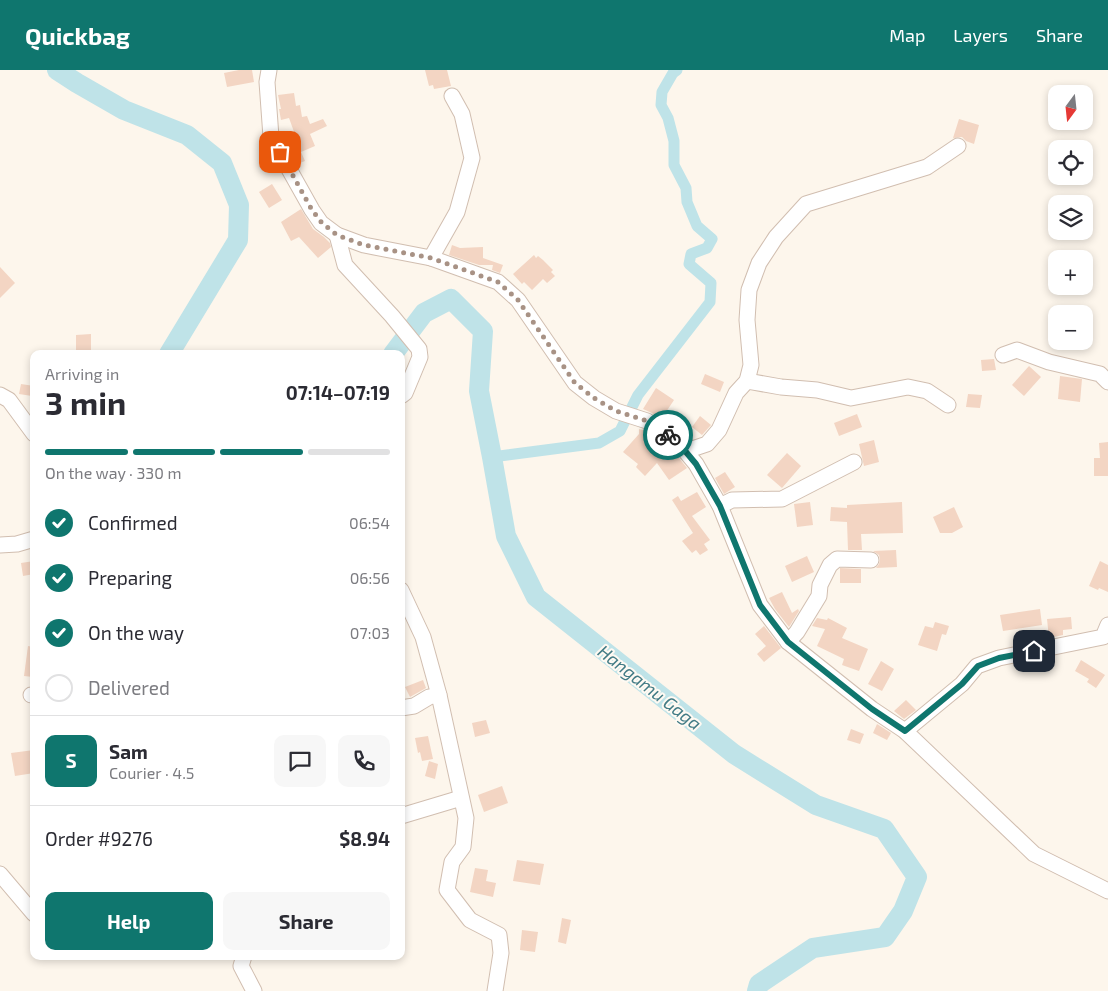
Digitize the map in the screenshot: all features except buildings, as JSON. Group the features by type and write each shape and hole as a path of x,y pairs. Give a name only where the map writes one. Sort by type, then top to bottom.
{"street":[{"path":"269,70 266,82 272,137 312,210 322,223 337,235 364,245 431,258 498,282 518,300 575,383 594,398 616,411 647,421 676,440 686,451 696,464 720,506 760,605 788,642 872,709 905,731 1034,854 1108,891"},
{"path":"431,258 457,212 472,158 462,114 452,96"},
{"path":"686,451 707,444 719,430 736,393 747,381 752,365 747,320 749,290 759,263 776,237 806,204 927,167 958,146"},
{"path":"337,235 345,265 392,316 419,349 420,357 405,393"},
{"path":"1003,355 1017,350 1048,362 1100,374 1108,382"},
{"path":"747,381 782,388 817,390 851,398 908,387 927,391 948,405"},
{"path":"0,395 8,400 30,429"},
{"path":"720,506 732,500 782,499 854,462"},
{"path":"0,545 18,544 30,540"},
{"path":"788,642 797,632 819,596 820,585 830,565 837,559 871,560"},
{"path":"405,599 423,637 439,694 466,818 463,847 452,862 447,890 470,920 499,935 501,954 495,991"},
{"path":"905,731 962,684 978,666 999,658 1106,633"},
{"path":"405,707 414,706 439,694"},
{"path":"405,815 462,798"},
{"path":"0,874 30,909"},
{"path":"243,960 241,966 254,991"}],"waterway":[{"name":"Hangamu Gaga","path":"57,70 124,110 187,135 222,163 239,205 238,240 171,350"},
{"path":"492,457 599,443 620,431 638,395 710,302 711,283 689,264 691,254 707,248 712,239 697,226 687,202 686,188 674,165 674,141 668,118 661,105 662,92 673,73 677,70"},
{"name":"Hangamu Gaga","path":"396,350 424,313 451,299 483,331 479,391 506,536 536,597 734,754 816,805 884,829 917,877 903,911 885,937 813,948 759,984 757,991"}],"way so far":[{"path":"280,152 312,210 322,223 337,235 364,245 431,258 498,282 518,300 575,383 594,398 616,411 647,421 668,435"}],"route":[{"path":"668,435 676,440 696,464 720,506 760,605 788,642 872,709 905,731 962,684 978,666 999,658 1034,651"}]}
